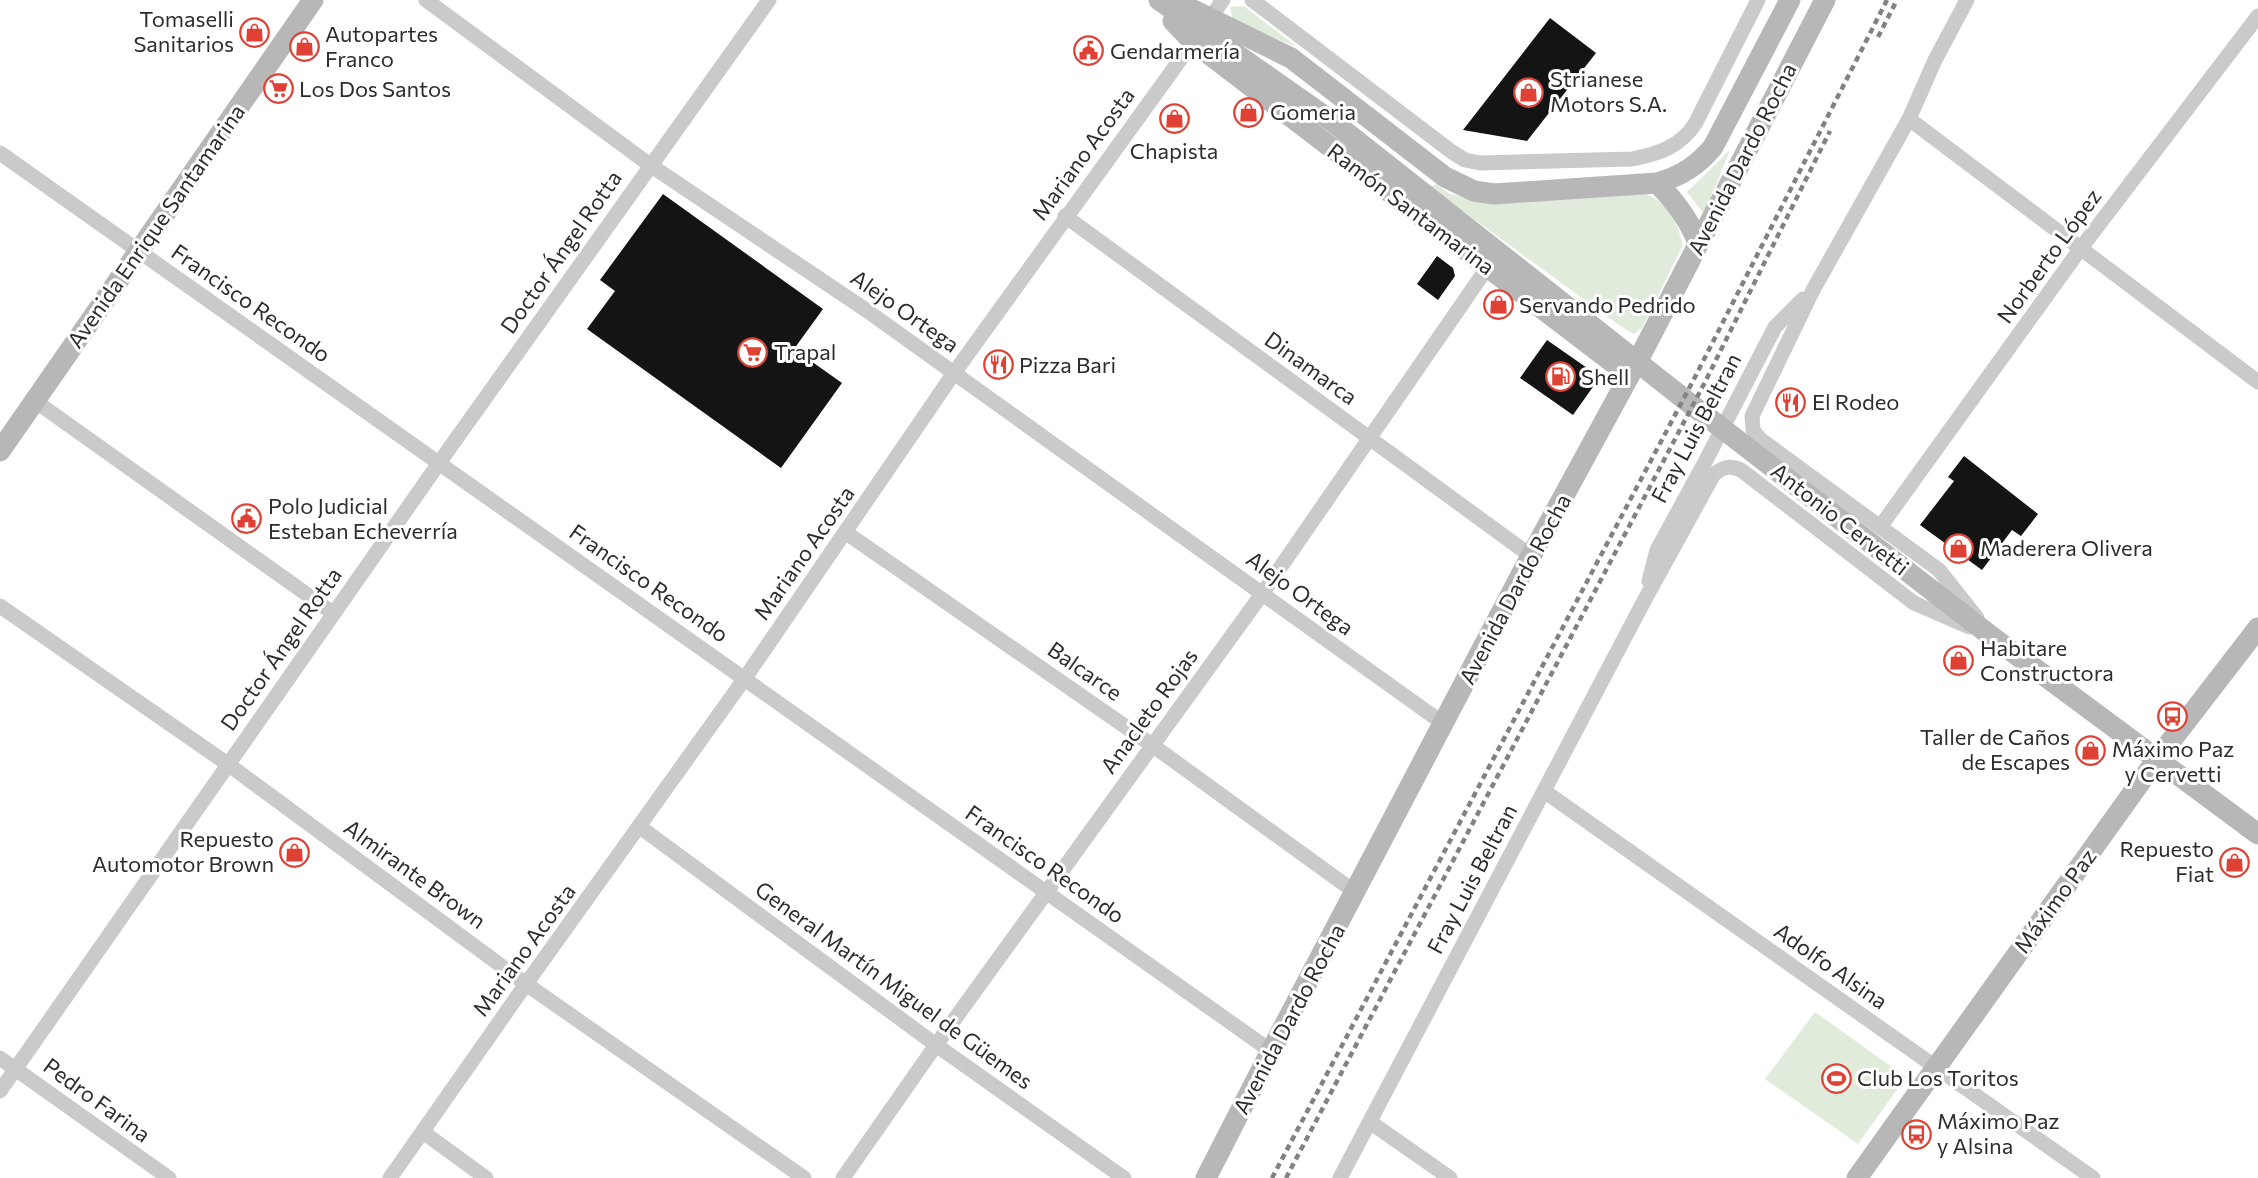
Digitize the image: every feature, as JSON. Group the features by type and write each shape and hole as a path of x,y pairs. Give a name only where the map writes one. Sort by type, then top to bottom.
{"main road":[{"name":"Avenida Enrique Santamarina","path":"0,451 313,0"},
{"name":"Ramón Santamarina","path":"1152,0 1202,30 1291,58 1445,177 1460,186 1494,194 1657,183"},
{"name":"Ramón Santamarina","path":"1159,0 1333,122 1688,402"},
{"name":"Ramón Santamarina","path":"1172,0 1202,30 1487,268 1629,375"},
{"name":"Avenida Dardo Rocha","path":"1657,183 1688,171 1713,147 1790,0"},
{"name":"Avenida Dardo Rocha","path":"1206,1178 1531,555 1645,346 1825,0"},
{"path":"1657,183 1683,212 1694,230 1698,243"},
{"name":"Antonio Cervetti","path":"1688,402 1992,636 2258,834"},
{"name":"Máximo Paz","path":"1857,1178 2157,759 2258,628"}],"street":[{"name":"Alejo Ortega","path":"426,0 650,165 866,310 1444,724"},
{"name":"Doctor Ángel Rotta","path":"0,1091 333,613 768,0"},
{"name":"Mariano Acosta","path":"390,1178 745,678 954,372 1223,0"},
{"path":"1252,0 1452,152 1465,160 1480,163 1632,159 1672,147 1689,133 1756,1"},
{"name":"Fray Luis Beltran","path":"1752,416 1812,290 1909,119 1935,60 1966,0"},
{"name":"Norberto López","path":"1880,527 2081,248 2258,16"},
{"path":"1909,119 2258,382"},
{"name":"Francisco Recondo","path":"0,153 1271,1051"},
{"name":"Dinamarca","path":"1065,216 1531,555"},
{"name":"Anacleto Rojas","path":"843,1178 936,1045 1262,594 1487,268"},
{"name":"Fray Luis Beltran","path":"1644,601 1656,550 1705,462 1775,327 1812,290"},
{"path":"35,401 333,613"},
{"name":"Antonio Cervetti","path":"1752,416 1753,430 1760,439 1939,570 1992,636"},
{"name":"Fray Luis Beltran","path":"1340,1178 1644,601 1714,474 1725,466"},
{"name":"Antonio Cervetti","path":"1725,466 1733,466 1741,470 1914,603 1992,636"},
{"name":"Balcarce","path":"845,532 1152,745 1356,892"},
{"name":"Almirante Brown","path":"0,606 229,765 526,984 804,1178"},
{"name":"Adolfo Alsina","path":"1544,791 2093,1178"},
{"name":"General Martín Miguel de Güemes","path":"640,827 936,1045 1124,1178"},
{"name":"Pedro Farina","path":"0,1058 169,1178"},
{"path":"1370,1122 1450,1178"},
{"path":"423,1132 486,1178"}],"green space":[{"path":"1244,6 1297,47 1233,21 1230,7"},
{"path":"1730,150 1704,214 1687,192"},
{"path":"1436,184 1450,194 1487,201 1645,193 1660,202 1671,214 1683,245 1642,328 1634,334 1430,187"},
{"name":"Club Los Toritos","path":"1815,1012 1906,1077 1858,1144 1765,1079"}],"building":[{"name":"Strianese Motors S.A.","path":"1550,18 1596,53 1527,141 1463,130"},
{"path":"663,194 823,309 794,349 842,383 781,468 587,329 615,291 600,280"},
{"path":"1437,256 1453,268 1455,276 1438,300 1417,284"},
{"name":"Shell","path":"1547,340 1600,377 1573,415 1520,378"},
{"path":"1964,456 2038,514 2021,536 2012,530 1982,570 1920,525 1954,481 1948,477"}],"railway":[{"path":"1272,1178 1694,379 1887,0"},
{"path":"1878,37 1897,0"},
{"path":"1286,1178 1704,384 1830,131"}],"place":[{"name":"Tomaselli Sanitarios","path":"255,32"},
{"name":"Autopartes Franco","path":"304,47"},
{"name":"Gendarmería","path":"1089,51"},
{"name":"Los Dos Santos","path":"278,89"},
{"name":"Strianese Motors S.A.","path":"1529,92"},
{"name":"Gomeria","path":"1249,112"},
{"name":"Chapista","path":"1174,119"},
{"name":"Servando Pedrido","path":"1498,305"},
{"name":"Trapal","path":"753,352"},
{"name":"Pizza Bari","path":"998,365"},
{"name":"Shell","path":"1560,377"},
{"name":"El Rodeo","path":"1791,402"},
{"name":"Polo Judicial Esteban Echeverría","path":"247,519"},
{"name":"Maderera Olivera","path":"1959,548"},
{"name":"Habitare Constructora","path":"1959,661"},
{"name":"Máximo Paz y Cervetti","path":"2173,717"},
{"name":"Taller de Caños de Escapes","path":"2091,750"},
{"name":"Repuesto Automotor Brown","path":"295,852"},
{"name":"Repuesto Fiat","path":"2235,862"},
{"name":"Club Los Toritos","path":"1836,1078"},
{"name":"Máximo Paz y Alsina","path":"1916,1134"}]}
